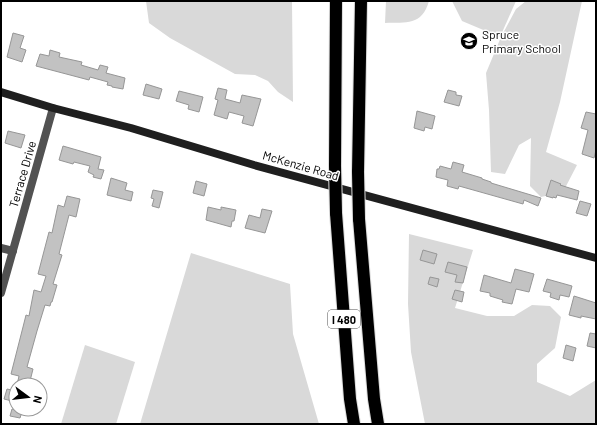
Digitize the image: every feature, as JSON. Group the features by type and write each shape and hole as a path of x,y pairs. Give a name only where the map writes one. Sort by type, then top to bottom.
{"highway":[{"name":"I 480","path":"336,1 336,213 350,399 354,424"},
{"name":"I 480","path":"362,1 358,172 359,219 378,424"}],"street":[{"name":"McKenzie Road","path":"1,92 54,108 131,128 254,165 596,258"},
{"name":"Terrace Drive","path":"1,293 54,108"},
{"path":"1,248 13,251"}],"shaded area":[{"path":"146,1 292,1 293,102 278,92 268,81 255,75 235,74 170,38 149,23"},
{"path":"386,1 429,1 426,9 418,19 406,22 385,23"},
{"path":"452,1 516,1 500,37 462,21"},
{"path":"526,1 582,1 560,102 546,152 577,165 563,192 541,197 530,186 531,138 519,145 505,174 491,172 486,73 501,37 516,9"},
{"path":"409,234 473,250 455,308 487,316 514,316 532,305 550,306 561,317 555,348 537,364 537,382 570,396 596,380 596,424 425,424 411,352 408,304"},
{"path":"191,253 290,284 293,334 319,424 140,424"},
{"path":"85,345 135,362 116,424 61,424"}],"building":[{"path":"13,33 24,36 20,48 26,50 22,62 7,57"},
{"path":"50,50 60,53 59,57 82,62 81,65 98,70 100,65 108,67 106,73 125,78 123,89 112,87 107,85 108,82 90,77 89,80 36,66 40,54 49,56"},
{"path":"146,84 162,89 159,99 143,95"},
{"path":"218,88 227,90 225,99 240,103 242,95 261,99 253,126 242,123 244,116 229,112 227,119 214,115 218,100 215,99"},
{"path":"448,90 456,92 456,95 462,96 459,106 444,102"},
{"path":"179,91 203,97 199,112 188,109 189,105 176,101"},
{"path":"417,111 435,116 432,129 425,127 424,131 414,128"},
{"path":"586,112 596,114 596,150 594,158 582,154 588,130 581,128"},
{"path":"8,131 25,135 21,148 5,143"},
{"path":"63,146 101,157 98,169 104,170 101,179 93,177 94,175 88,172 90,166 74,162 73,164 59,160"},
{"path":"453,162 464,165 462,172 482,178 491,183 541,198 538,206 524,200 523,204 459,186 458,189 447,186 448,180 436,177 437,169 439,169 440,166 451,169"},
{"path":"111,178 127,183 125,190 133,192 131,201 107,195"},
{"path":"551,180 561,184 560,185 579,191 577,200 557,195 556,198 546,196"},
{"path":"196,181 207,184 204,196 193,193"},
{"path":"153,190 163,192 159,208 152,206 154,199 151,198"},
{"path":"67,196 80,199 76,217 69,215 59,254 62,255 53,284 57,285 50,306 45,305 27,367 33,369 31,377 19,377 11,374 26,315 29,316 34,290 41,292 46,276 38,274 49,232 52,233 58,205 64,207"},
{"path":"580,201 591,204 587,216 576,213"},
{"path":"208,207 221,210 221,207 236,210 231,227 206,220"},
{"path":"262,209 272,211 265,233 245,228 249,215 260,218"},
{"path":"423,250 437,254 434,264 420,260"},
{"path":"448,262 467,267 463,283 455,282 457,275 445,272"},
{"path":"515,269 534,274 529,292 516,289 512,304 502,302 503,300 490,296 490,293 480,291 484,275 511,283"},
{"path":"430,277 439,279 437,287 428,284"},
{"path":"547,279 572,286 569,297 560,295 559,300 550,297 551,293 543,291"},
{"path":"455,290 464,292 462,302 452,299"},
{"path":"574,296 596,303 596,319 581,316 581,318 569,315"},
{"path":"590,333 596,334 596,348 587,346"},
{"path":"566,345 576,348 573,361 563,358"},
{"path":"7,389 8,389 8,400 4,399"}],"place":[{"name":"Spruce Primary School","path":"469,41"}]}
